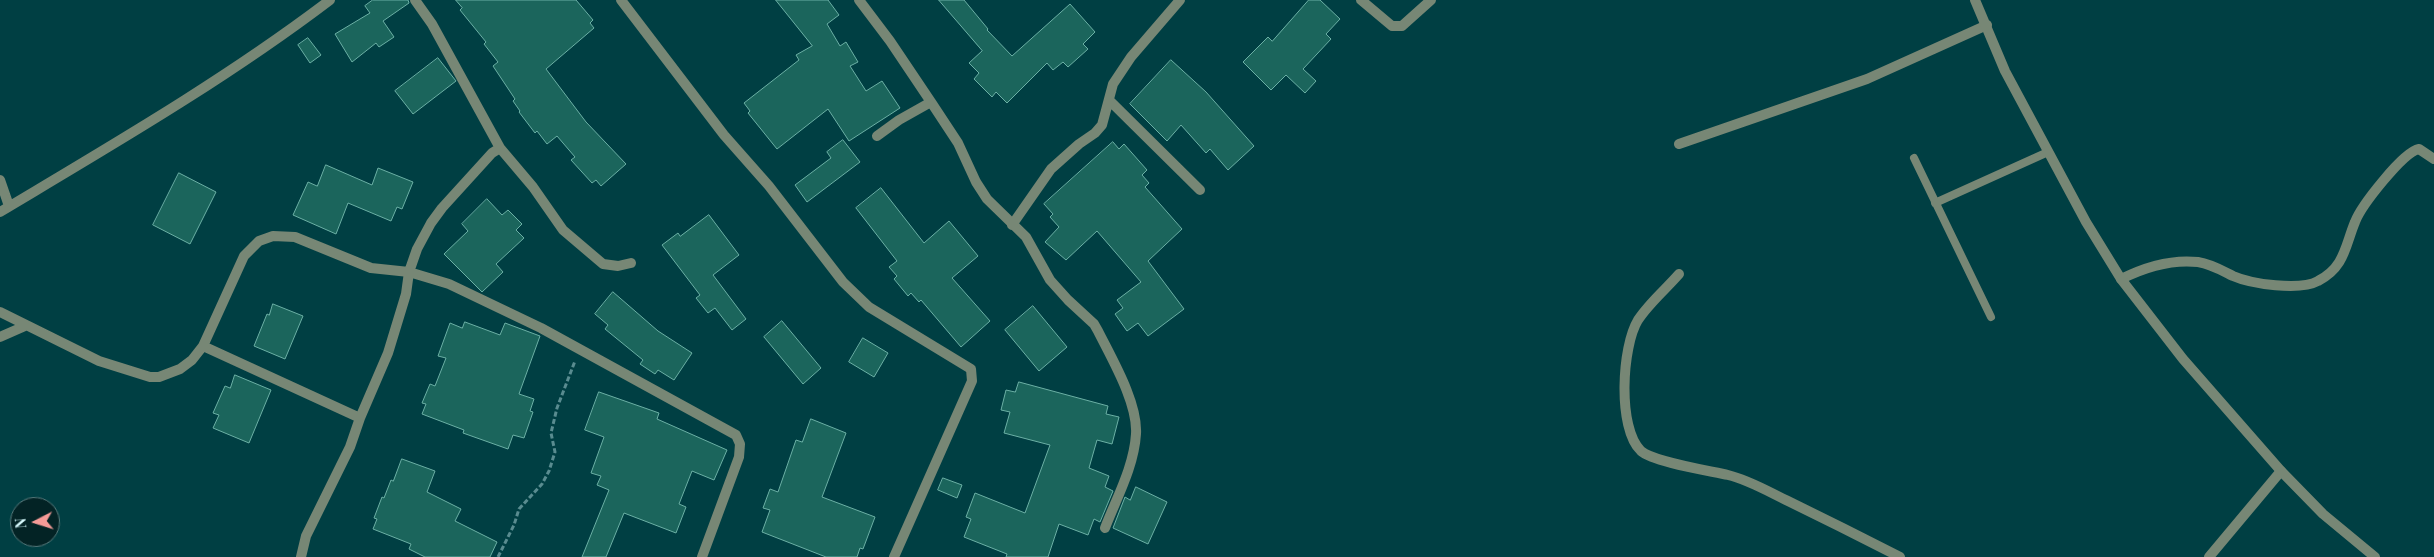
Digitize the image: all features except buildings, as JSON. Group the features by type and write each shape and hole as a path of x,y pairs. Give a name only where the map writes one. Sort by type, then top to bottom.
{"street":[{"path":"0,180 5,209 64,175 273,44 330,0"},
{"path":"415,0 432,24 500,148 532,187 563,230 603,264 618,266 631,263"},
{"path":"621,0 724,136 778,197 843,282 869,306 971,369 972,381 894,557"},
{"path":"859,0 890,41 958,143 976,182 987,199 1026,237 1050,280 1094,324 1134,415 1136,434 1132,459 1105,528"},
{"path":"1012,225 1051,169 1079,144 1095,134 1102,125 1114,84 1132,57 1180,0"},
{"path":"1361,0 1392,26 1402,26 1431,0"},
{"path":"1975,0 1988,26 2005,71 2101,248 2121,279 2183,359 2281,471 2324,514 2376,557"},
{"path":"1679,144 1867,79 1988,26"},
{"path":"1109,100 1200,190"},
{"path":"877,136 899,120 931,102"},
{"path":"301,557 306,536 343,463 388,353 406,294 409,272 418,249 436,215 492,154 500,148"},
{"path":"2121,279 2149,266 2196,262 2213,265 2234,276 2255,282 2306,285 2317,282 2341,262 2361,210 2407,156 2419,149 2434,159"},
{"path":"0,312 25,326 100,361 150,377 159,377 180,369 192,360 203,346 244,256 259,242 274,236 295,237 371,268 409,272 449,284 514,314 736,435 740,444 739,457 702,557"},
{"path":"1679,274 1638,320 1629,342 1624,372 1629,427 1634,443 1643,453 1700,471 1729,475 1755,485 1900,557"},
{"path":"0,337 25,326"},
{"path":"203,346 360,418"},
{"path":"2209,557 2281,471"}],"lane":[{"path":"1935,203 2048,152"},
{"path":"1914,158 1992,317"}],"path":[{"path":"498,557 514,525 519,508 542,484 548,471 555,452 551,433 557,408 579,351"}]}
